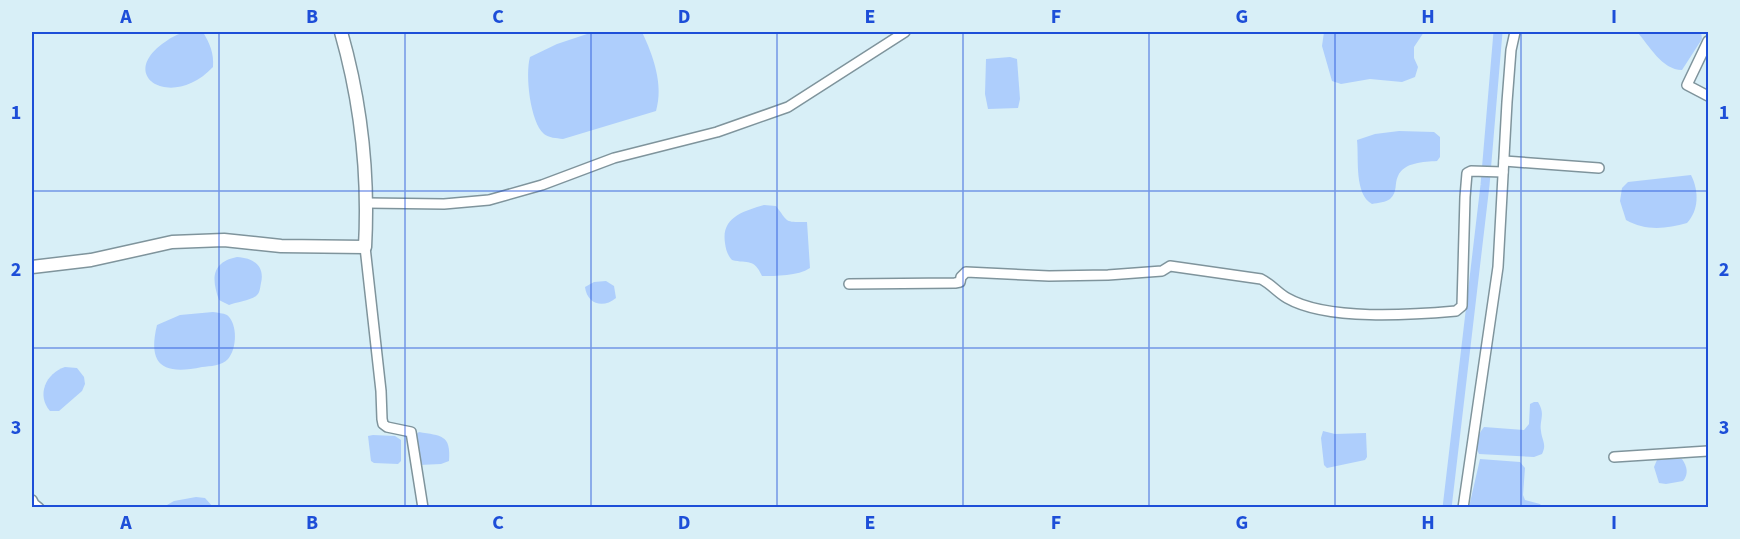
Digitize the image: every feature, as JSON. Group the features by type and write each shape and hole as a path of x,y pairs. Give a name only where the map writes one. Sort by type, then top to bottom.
{"street":[{"path":"341,32 358,102 367,203 365,247 382,419 383,424 387,427 411,432 423,507"},
{"path":"367,203 444,204 489,200 542,185 614,158 717,132 788,107 906,32"},
{"path":"1463,507 1473,453 1498,267 1498,172 1504,161 1511,50 1515,32"},
{"path":"1708,40 1687,85 1708,96"},
{"path":"1504,161 1599,168"},
{"path":"849,284 955,284 960,282 966,272 1049,276 1108,275 1162,271 1170,266 1261,279 1270,283 1286,298 1326,311 1380,314 1456,311 1462,306 1464,197 1467,173 1471,171 1498,172"},
{"path":"32,267 91,260 172,242 224,240 281,246 365,247"},
{"path":"1614,457 1708,451"},
{"path":"32,500 39,507"}],"water":[{"path":"186,32 203,32 211,49 213,67 197,80 181,86 167,87 155,84 147,76 146,66 151,55 165,42"},
{"path":"593,32 642,32 650,50 658,81 656,111 563,139 548,136 539,128 532,109 528,75 530,57 557,44"},
{"path":"1324,32 1424,32 1414,47 1414,58 1418,67 1415,77 1402,82 1370,79 1341,84 1332,81 1322,46"},
{"path":"1637,32 1701,32 1702,39 1682,70 1668,66 1662,61"},
{"path":"1010,57 1017,59 1020,99 1018,108 988,109 985,94 986,59"},
{"path":"1399,131 1434,132 1440,137 1440,157 1437,161 1410,165 1405,168 1398,176 1395,191 1390,199 1372,204 1366,199 1360,184 1357,140 1375,134"},
{"path":"1691,175 1695,187 1696,206 1687,223 1656,228 1633,224 1626,220 1620,201 1622,188 1628,182"},
{"path":"764,205 776,206 788,220 807,222 810,268 793,274 762,276 753,264 730,258 725,243 725,234 730,221 742,213"},
{"path":"237,257 257,264 261,272 261,283 256,296 229,305 219,300 215,285 216,272 223,263"},
{"path":"606,281 614,286 616,298 601,304 592,301 585,287 594,282"},
{"path":"213,312 227,315 235,330 235,343 228,359 216,365 178,370 162,364 154,350 157,325 180,315"},
{"path":"65,367 77,368 84,377 85,384 82,391 59,411 50,411 44,398 45,385 53,374"},
{"path":"1538,402 1542,410 1541,427 1544,445 1542,454 1534,457 1479,454 1477,440 1484,427 1524,430 1529,424 1530,404"},
{"path":"1323,431 1335,434 1366,433 1367,457 1365,460 1327,468 1324,465 1321,438"},
{"path":"419,432 443,438 448,446 449,461 441,464 419,465 415,435"},
{"path":"368,436 395,436 401,440 401,461 398,464 371,461"},
{"path":"1480,459 1520,462 1525,468 1523,495 1525,500 1540,504 1542,507 1469,507"},
{"path":"1682,459 1687,470 1683,481 1659,483 1654,467 1657,460"},
{"path":"196,497 205,498 213,507 167,507 174,501"}],"waterway":[{"path":"1447,508 1485,185 1498,32"}]}
